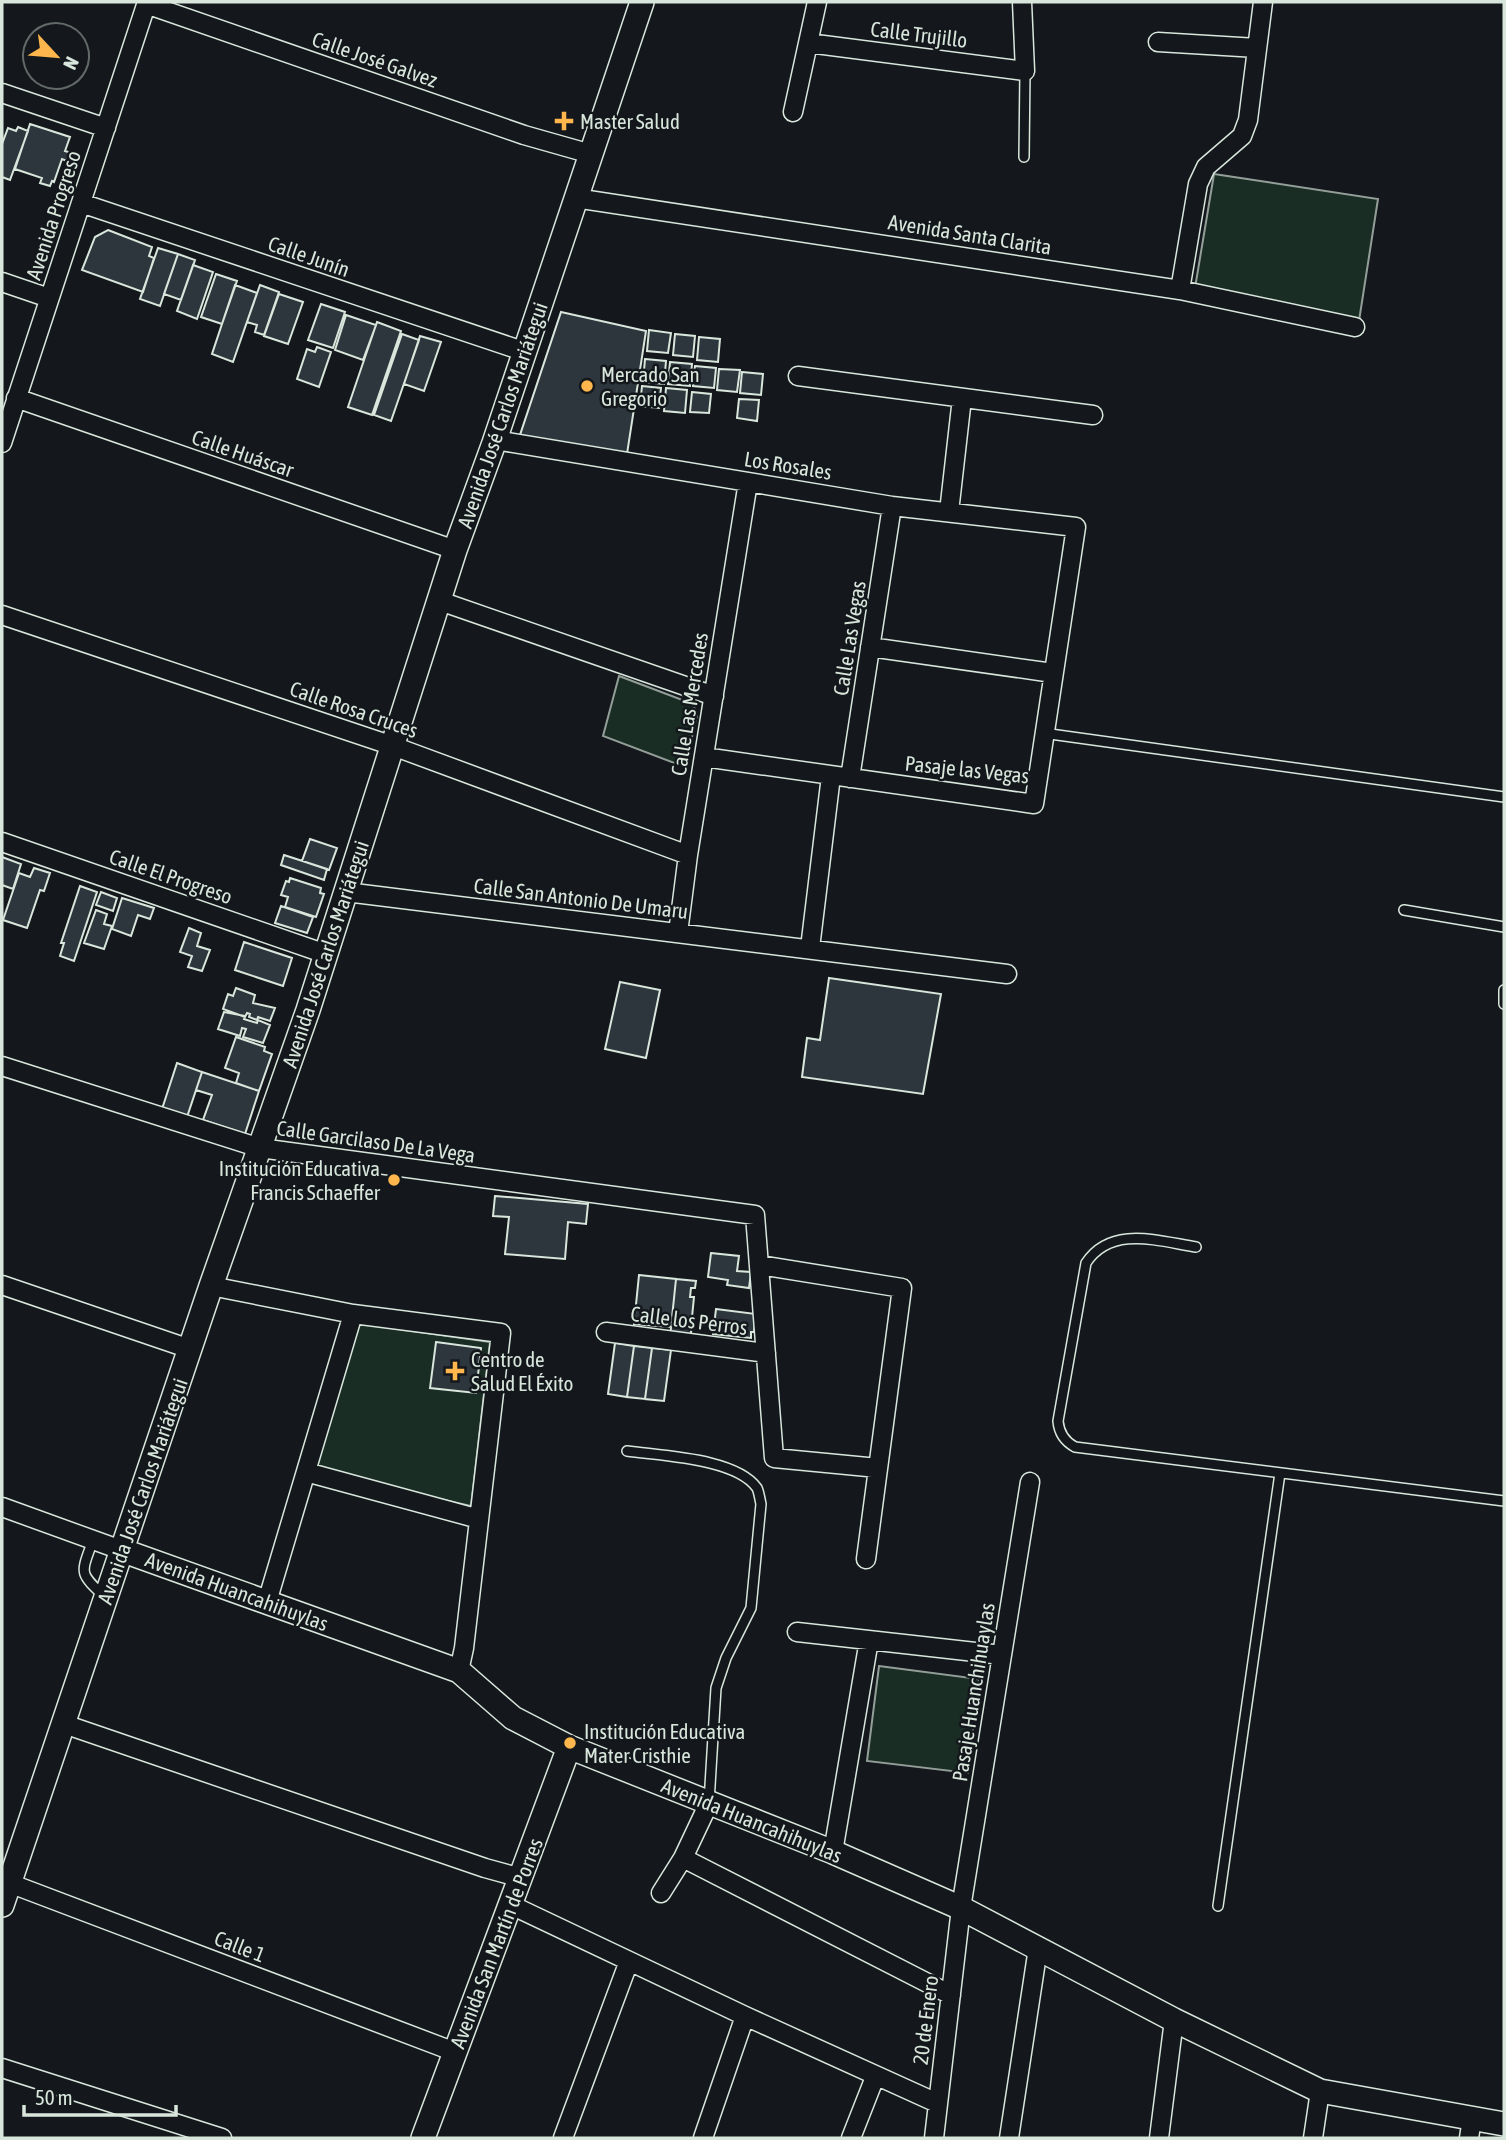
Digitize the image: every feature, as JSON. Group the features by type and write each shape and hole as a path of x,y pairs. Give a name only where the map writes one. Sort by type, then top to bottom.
{"street":[{"name":"Avenida José Carlos Mariátegui","path":"5,1894 326,954 456,550 642,2"},
{"path":"793,112 817,2"},
{"path":"1022,2 1025,71"},
{"path":"1180,290 1198,184 1206,167 1242,136 1248,120 1263,2"},
{"name":"Calle José Galvez","path":"147,3 524,135 590,154"},
{"name":"Avenida Progreso","path":"2,443 147,3"},
{"path":"1158,41 1256,48"},
{"name":"Calle Trujillo","path":"808,43 1025,71"},
{"path":"2,93 106,128"},
{"name":"Avenida Santa Clarita","path":"575,198 1180,290 1355,327"},
{"name":"Calle Junín","path":"81,203 523,351"},
{"path":"2,282 49,298"},
{"path":"798,376 1093,415"},
{"name":"Calle Huáscar","path":"16,398 456,550"},
{"path":"949,512 962,398"},
{"name":"Los Rosales","path":"495,440 892,506 1076,527"},
{"name":"Calle Las Mercedes","path":"678,933 748,482"},
{"name":"Calle Las Vegas","path":"850,778 892,506"},
{"name":"Pasaje las Vegas","path":"704,757 1034,804 1076,527"},
{"path":"440,601 714,696"},
{"name":"Calle Rosa Cruces","path":"2,615 393,746 688,855"},
{"path":"870,647 1053,673"},
{"path":"810,948 831,776"},
{"name":"Calle El Progreso","path":"2,842 326,954"},
{"name":"Calle San Antonio De Umaru","path":"346,892 1007,974"},
{"name":"Calle Garcilaso De La Vega","path":"2,1066 260,1148 755,1215 759,1265"},
{"path":"866,1559 902,1288 759,1265 774,1458 878,1468"},
{"path":"2,1285 190,1349"},
{"path":"211,1286 353,1314 501,1333 464,1648 459,1671"},
{"path":"267,1602 353,1314"},
{"name":"Calle los Perros","path":"606,1332 766,1353"},
{"path":"306,1472 479,1519"},
{"name":"Pasaje Huanchihuaylas","path":"961,1908 1030,1482"},
{"name":"Avenida Huancahihuylas","path":"2,1507 459,1671 513,1718 569,1746 833,1852 961,1908 1174,2020 1320,2091 1470,2129 1504,2123"},
{"path":"797,1632 1002,1655"},
{"path":"833,1852 869,1640"},
{"path":"64,1724 521,1878"},
{"name":"Avenida San Martín de Porres","path":"423,2138 569,1746"},
{"path":"662,1893 683,1858 709,1803"},
{"path":"683,1858 951,1995"},
{"name":"Calle 1","path":"5,1894 455,2052"},
{"path":"511,1905 875,2077 937,2103"},
{"name":"20 de Enero","path":"934,2138 961,1908"},
{"path":"1009,2138 1038,1948"},
{"path":"563,2138 629,1961"},
{"path":"703,2138 745,2016"},
{"path":"1159,2138 1174,2020"},
{"path":"2,2068 222,2138"},
{"path":"851,2138 875,2077"},
{"path":"1313,2138 1320,2091"}],"lane":[{"path":"1024,157 1025,71"},
{"path":"1043,733 1504,797"},
{"path":"1404,910 1504,927"},
{"path":"1504,990 1504,1004"},
{"path":"1196,1247 1119,1239 1099,1247 1092,1254 1086,1263 1059,1414 1059,1429 1065,1440 1074,1447 1504,1501"},
{"path":"627,1451 709,1462 739,1474 757,1489 761,1504 751,1608 726,1658 716,1688 709,1803"},
{"path":"1218,1906 1280,1473"},
{"path":"93,1540 83,1569 84,1575 106,1598"}],"green space":[{"path":"1214,174 1378,199 1359,321 1194,294"},
{"path":"619,676 693,704 697,715 685,767 603,736"},
{"path":"356,1323 490,1342 471,1506 403,1491 314,1466"},
{"path":"879,1666 979,1679 968,1773 867,1761"}],"building":[{"path":"30,124 70,137 65,151 75,154 72,163 62,159 50,186 40,183 42,178 15,169"},
{"path":"18,127 28,131 10,180 2,177 2,144 8,128 16,131"},
{"path":"108,230 152,247 149,256 154,258 143,292 82,270 95,237"},
{"path":"158,248 178,254 160,306 140,299"},
{"path":"178,254 195,260 181,300 164,294"},
{"path":"193,265 213,272 197,319 177,311"},
{"path":"216,274 237,281 222,324 201,317"},
{"path":"235,285 257,293 233,362 212,354"},
{"path":"260,285 279,292 264,335 255,332 257,325 247,322"},
{"path":"279,294 303,302 288,344 264,336"},
{"path":"321,304 345,312 333,348 308,340"},
{"name":"Mercado San Gregorio","path":"561,312 646,331 627,454 518,441"},
{"path":"346,315 376,325 363,360 335,350"},
{"path":"377,322 401,331 372,415 348,407"},
{"path":"649,330 671,333 668,353 647,351"},
{"path":"402,334 419,340 391,421 374,415"},
{"path":"675,334 695,336 693,357 673,355"},
{"path":"420,336 441,342 424,391 404,384"},
{"path":"699,337 720,339 718,362 697,360"},
{"path":"317,347 331,352 319,387 297,379 307,349 315,352"},
{"path":"645,359 666,361 664,384 643,382"},
{"path":"670,362 692,364 690,386 668,384"},
{"path":"695,366 716,368 714,388 693,386"},
{"path":"719,369 740,370 737,392 717,390"},
{"path":"742,372 763,374 761,395 740,393"},
{"path":"642,386 661,388 659,408 640,406"},
{"path":"666,388 687,390 685,413 664,411"},
{"path":"692,392 711,394 709,413 690,412"},
{"path":"739,399 759,400 757,421 737,418"},
{"path":"310,839 337,848 329,870 302,861"},
{"path":"284,855 327,869 324,880 281,865"},
{"path":"2,857 21,864 13,889 2,885"},
{"path":"34,868 50,873 44,891 40,890 27,928 3,920 19,873 30,877"},
{"path":"290,878 321,888 320,893 324,894 316,917 285,907 288,897 281,895 286,881 289,882"},
{"path":"80,886 97,892 74,961 60,956 64,943 61,943"},
{"path":"101,892 117,898 113,911 96,905"},
{"path":"122,898 154,908 150,919 138,915 131,936 112,929"},
{"path":"281,906 313,917 307,933 275,923"},
{"path":"96,910 107,914 104,924 112,926 104,949 84,943"},
{"path":"189,928 201,933 197,946 210,950 202,971 188,967 192,956 180,952"},
{"path":"244,942 292,958 283,986 235,970"},
{"path":"829,978 941,994 923,1094 802,1077 807,1038 820,1040"},
{"path":"620,982 660,990 646,1058 605,1049"},
{"path":"236,988 255,995 253,1003 275,1008 270,1021 258,1017 257,1020 249,1017 250,1014 247,1013 245,1017 223,1009 228,994 233,996"},
{"path":"224,1012 270,1025 263,1043 243,1037 246,1029 242,1028 240,1036 218,1029"},
{"path":"236,1037 265,1047 264,1051 272,1054 259,1091 236,1083 239,1073 225,1068"},
{"path":"177,1063 202,1072 187,1117 162,1109"},
{"path":"202,1072 259,1091 245,1134 203,1120 212,1095 196,1090"},
{"path":"495,1196 588,1204 586,1224 568,1222 565,1259 505,1254 509,1217 493,1216"},
{"path":"711,1253 739,1256 737,1271 751,1272 749,1288 727,1285 728,1280 708,1277"},
{"path":"639,1275 676,1279 671,1327 634,1324"},
{"path":"676,1279 696,1281 695,1288 691,1288 690,1297 694,1297 692,1317 687,1317 686,1325 692,1326 690,1338 670,1337"},
{"path":"716,1309 756,1314 751,1338 713,1334"},
{"name":"Centro de Salud El Éxito","path":"436,1342 481,1348 476,1393 430,1388"},
{"path":"615,1343 634,1346 627,1397 608,1394"},
{"path":"634,1346 652,1348 645,1399 627,1397"},
{"path":"652,1348 671,1350 664,1401 645,1399"}],"place":[{"name":"Master Salud","path":"564,121"},
{"name":"Mercado San Gregorio","path":"587,386"},
{"name":"Institución Educativa Francis Schaeffer","path":"394,1180"},
{"name":"Centro de Salud El Éxito","path":"455,1371"},
{"name":"Institución Educativa Mater Cristhie","path":"570,1743"}]}
